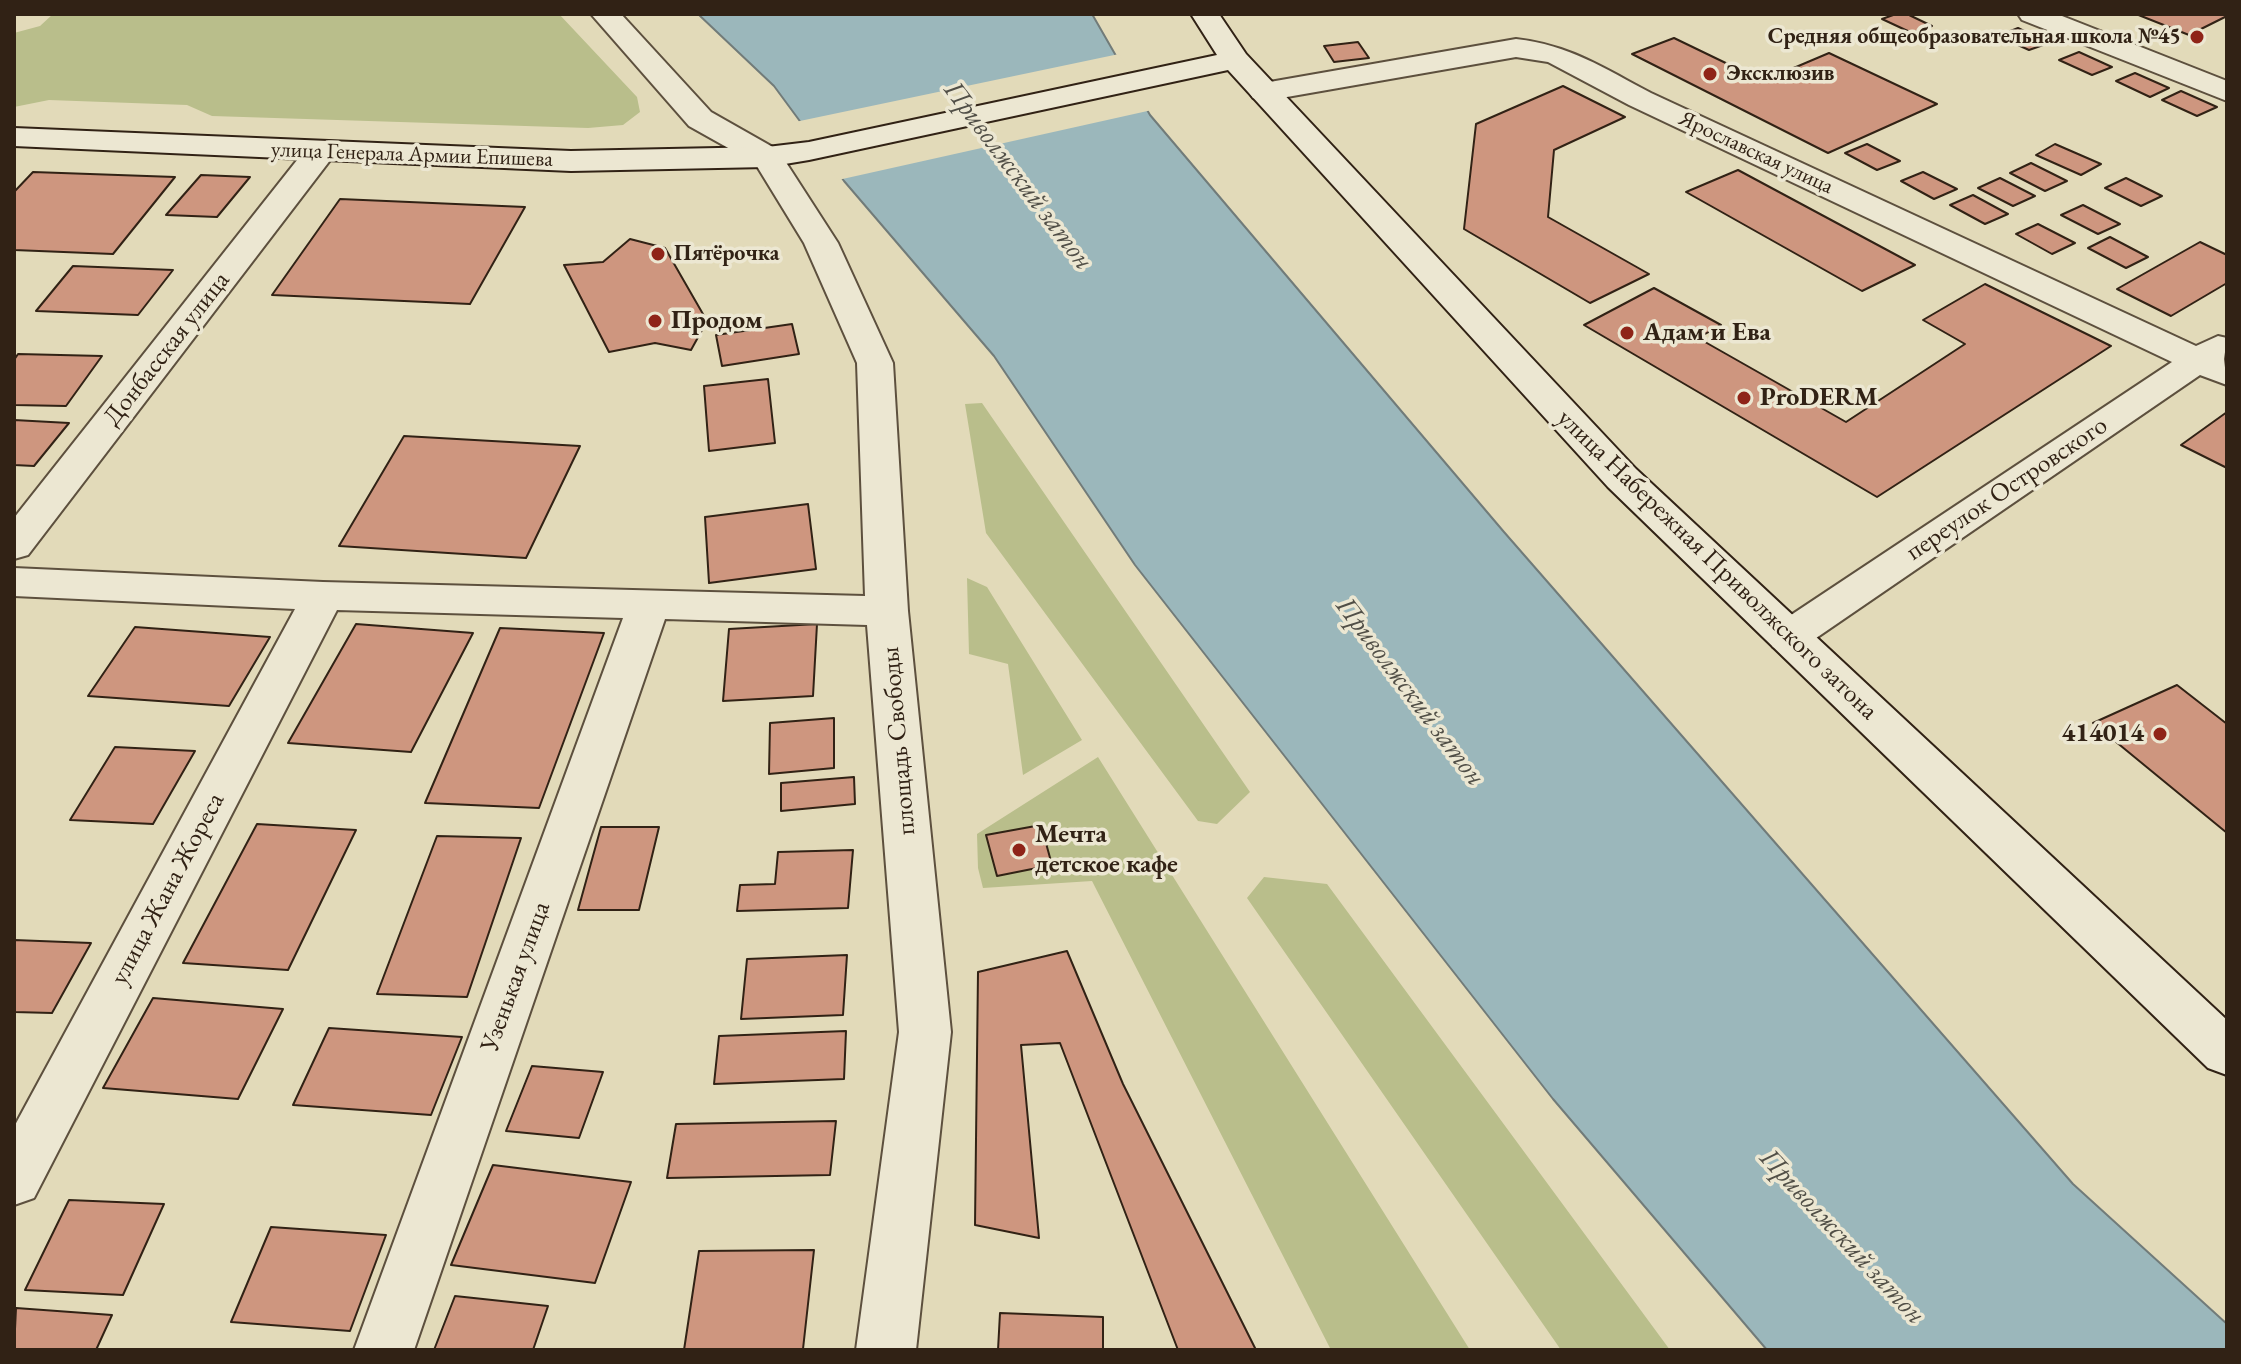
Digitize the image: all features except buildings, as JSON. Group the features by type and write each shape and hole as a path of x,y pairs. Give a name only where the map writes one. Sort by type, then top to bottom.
{"street":[{"path":"605,14 700,119 788,154"},
{"name":"улица Набережная Приволжского затона","path":"1205,14 1235,60 1622,478 2227,1053"},
{"path":"2032,14 2227,92"},
{"name":"Ярославская улица","path":"1264,92 1498,49 1546,51 1655,106 2218,359"},
{"name":"улица Генерала Армии Епишева","path":"14,137 571,161 788,154 1235,60"},
{"name":"Донбасская улица","path":"14,546 320,152"},
{"name":"площадь Свободы","path":"788,154 821,243 875,363 887,611 925,1032 886,1350"},
{"name":"переулок Островского","path":"1788,637 2218,359"},
{"path":"14,582 323,596 887,611"},
{"name":"улица Жана Жореса","path":"14,1181 323,596"},
{"name":"Узенькая улица","path":"384,1350 649,604"}],"green space":[{"path":"53,14 559,14 637,97 640,112 623,125 588,128 212,116 187,105 49,100 14,107 14,33 40,26"},
{"path":"982,403 1250,792 1217,824 1198,821 986,533 965,404"},
{"path":"967,578 987,587 1082,740 1023,775 1008,664 969,654"},
{"path":"1098,757 1470,1350 1331,1350 1092,881 983,888 978,868 977,834"},
{"path":"1264,877 1327,884 1670,1350 1561,1350 1247,898"}],"water":[{"name":"Приволжский затон","path":"698,14 1092,14 1150,115 1504,532 2073,1184 2227,1324 2227,1350 1767,1350 1553,1099 1135,565 994,356 844,181 774,86"}],"pier":[{"path":"1119,54 1152,110 838,180 795,122"}],"place":[{"name":"Средняя общеобразовательная школа №45","path":"2197,37"},
{"name":"Эксклюзив","path":"1710,74"},
{"name":"Пятёрочка","path":"658,254"},
{"name":"Продом","path":"655,321"},
{"name":"Адам и Ева","path":"1627,333"},
{"name":"ProDERM","path":"1744,398"},
{"name":"414014","path":"2160,734"},
{"name":"Мечта детское кафе","path":"1019,850"}]}
